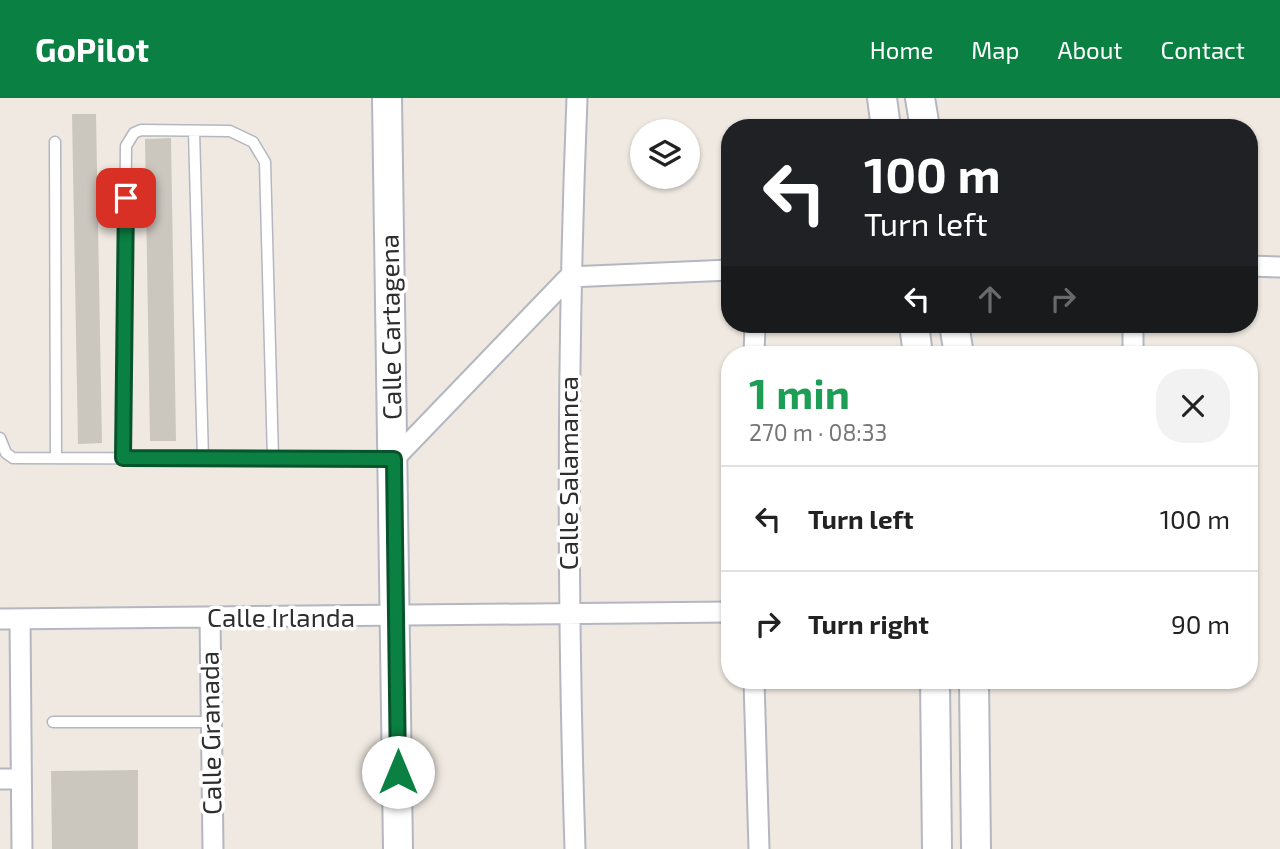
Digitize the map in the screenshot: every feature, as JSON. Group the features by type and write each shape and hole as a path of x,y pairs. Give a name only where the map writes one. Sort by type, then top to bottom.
{"main road":[{"name":"Calle Cartagena","path":"387,98 397,617 398,849"},
{"path":"882,98 885,119"},
{"path":"920,98 924,119"},
{"path":"935,689 937,849"},
{"path":"974,689 976,849"}],"street":[{"name":"Calle Salamanca","path":"575,849 569,612 569,277 577,98"},
{"path":"1258,266 1280,267"},
{"path":"394,459 569,277 721,270"},
{"name":"Calle Irlanda","path":"10,619 397,617 721,611"},
{"name":"Calle Granada","path":"210,618 213,849"},
{"path":"10,619 21,779 22,849"},
{"path":"754,689 759,849"},
{"path":"0,779 21,779"}],"lane":[{"path":"123,458 126,146 134,133 141,130 230,131 253,142 265,162 273,459"},
{"path":"194,131 203,459"},
{"path":"55,142 55,458"},
{"path":"0,438 6,453 13,458 394,459"},
{"path":"53,722 211,722"}],"building":[{"path":"72,114 96,114 102,443 78,444"},
{"path":"171,138 176,441 150,441 145,139"},
{"path":"138,770 138,849 52,849 51,771"}],"route":[{"path":"126,198 123,458 394,459 398,772"}]}
